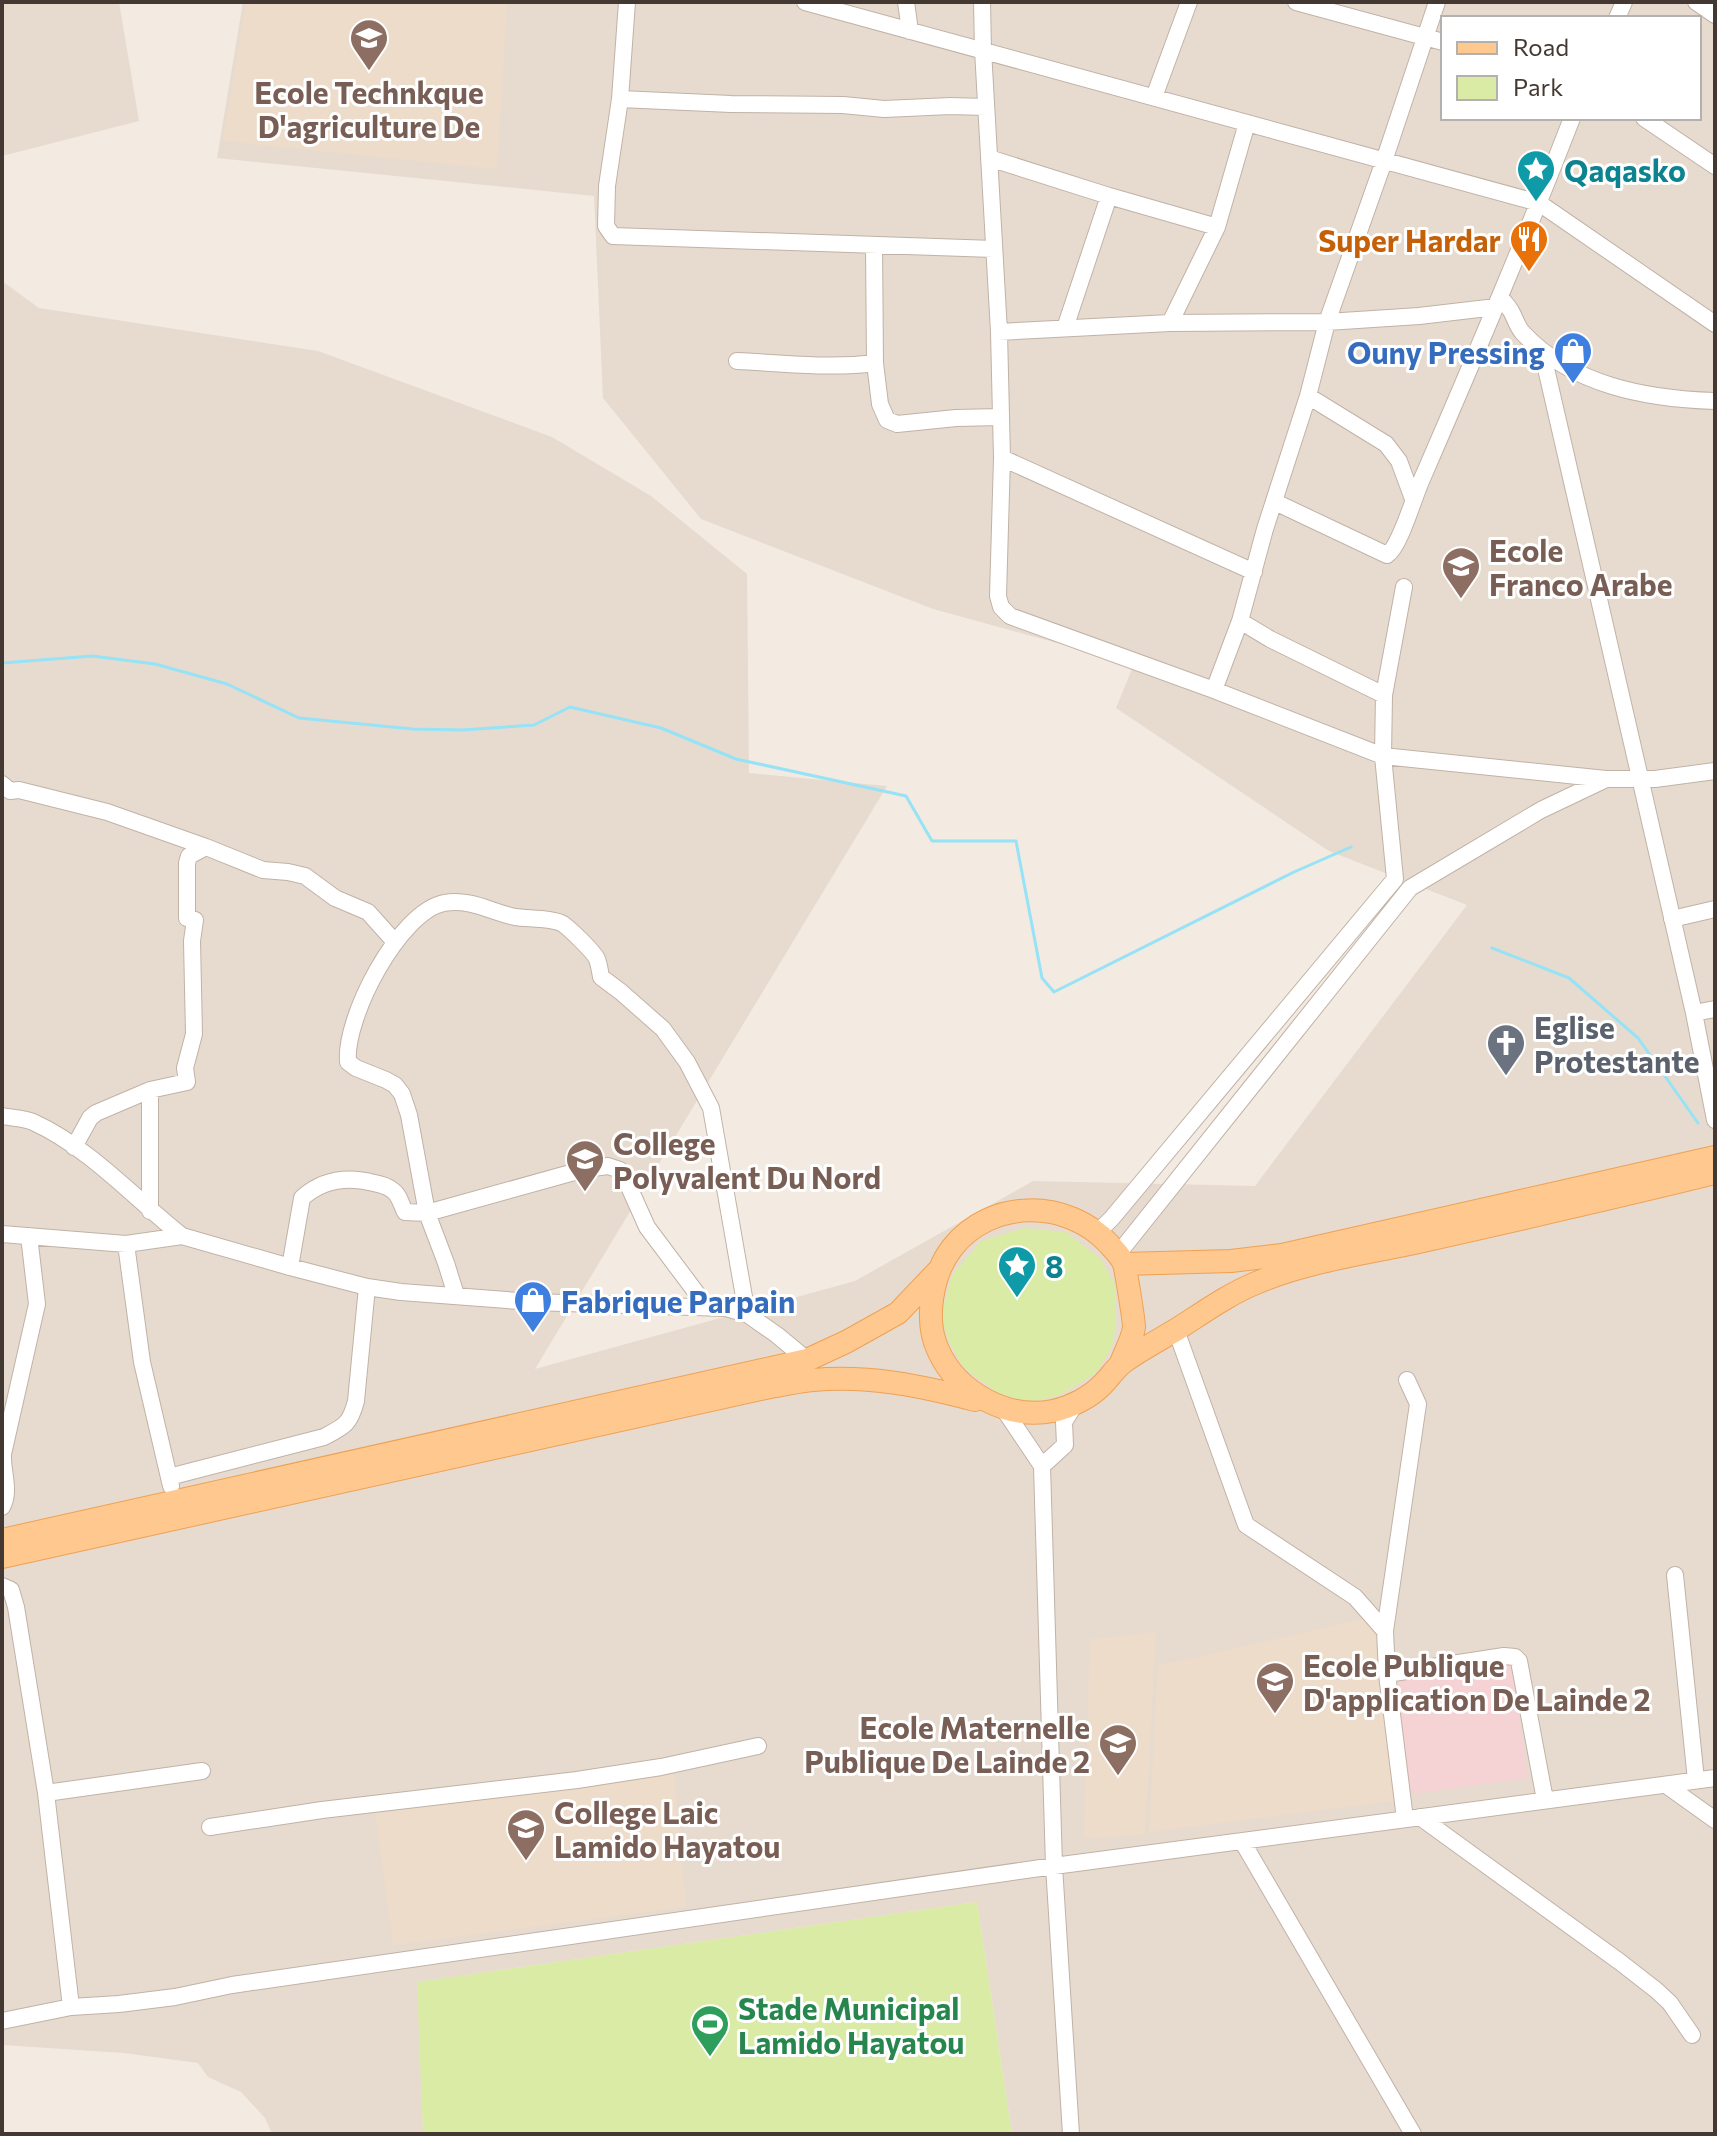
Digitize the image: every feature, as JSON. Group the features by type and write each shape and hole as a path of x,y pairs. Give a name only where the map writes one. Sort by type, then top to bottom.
{"main road":[{"path":"1121,1259 1231,1261 1282,1255 1715,1157"},
{"path":"2,1557 812,1380 898,1382 1028,1413 1052,1411 1076,1403 1101,1386 1121,1363 1236,1292 1283,1273 1715,1173"},
{"path":"2,1540 807,1360 898,1313 938,1271 952,1247 973,1228 999,1214 1025,1209 1064,1214 1098,1232 1121,1259 1134,1327 1121,1363"},
{"path":"938,1271 930,1311 938,1350 960,1383 998,1407"}],"street":[{"path":"627,2 620,99 607,186 606,226 613,236 994,249"},
{"path":"805,2 1539,203 1715,324"},
{"path":"906,2 910,31"},
{"path":"982,2 999,332 1002,458 997,576 1001,607 1010,616 1214,690 1383,756 1606,779 1683,777 1715,771"},
{"path":"1154,97 1189,2"},
{"path":"1296,2 1441,41"},
{"path":"1214,690 1240,621 1265,529 1308,396 1327,322 1437,2"},
{"path":"1696,2 1715,15"},
{"path":"620,99 843,105 884,109 986,107"},
{"path":"1275,502 1387,555 1397,545 1413,499 1477,353 1571,120"},
{"path":"1647,120 1715,166"},
{"path":"1170,323 1217,227 1247,123"},
{"path":"989,158 1217,227"},
{"path":"1065,328 1109,196"},
{"path":"874,245 875,363 880,404 887,420 897,424 1001,417"},
{"path":"999,332 1170,323 1327,322 1419,316 1498,301 1510,310 1519,330 1542,351 1572,371 1637,392 1677,400 1715,401"},
{"path":"1542,351 1694,1013 1715,1120"},
{"path":"737,361 831,366 875,363"},
{"path":"1308,396 1386,444 1399,461 1413,499"},
{"path":"1002,458 1254,572"},
{"path":"1098,1232 1395,879 1383,756 1384,695 1404,587"},
{"path":"1240,621 1384,695"},
{"path":"1121,1259 1410,888 1541,810 1606,779"},
{"path":"2,784 10,791 19,790 107,812 263,870 305,876 335,898 368,912 394,941"},
{"path":"74,1147 96,1113 150,1090 187,1082 185,1068 194,1034 192,941 195,920 187,918 187,863 189,856 206,847"},
{"path":"456,1295 427,1213 409,1115 402,1094 395,1085 348,1062 347,1050 362,999 394,941 434,906 446,902 468,902 513,917 562,923 597,957 601,977 663,1029 687,1062 711,1108 747,1314"},
{"path":"1672,919 1715,909"},
{"path":"1694,1013 1715,1009"},
{"path":"150,1090 150,1211"},
{"path":"2,1116 31,1121 74,1147 182,1236 367,1287 401,1292 532,1302 726,1308 747,1314 807,1360"},
{"path":"290,1267 302,1198 317,1186 345,1178 357,1179 392,1189 405,1212 427,1213 585,1169 608,1166 620,1170 647,1227 707,1307"},
{"path":"2,1234 126,1244 182,1236"},
{"path":"2,1507 7,1497 3,1454 37,1304 29,1236"},
{"path":"126,1244 142,1362 174,1502"},
{"path":"169,1477 324,1437 344,1427 356,1401 367,1287"},
{"path":"1176,1330 1246,1525 1355,1597 1385,1631"},
{"path":"1407,1380 1418,1404 1385,1631 1387,1674 1413,1818 1620,1962 1670,2003 1692,2035"},
{"path":"1042,1466 1065,1445 1064,1422 1076,1403"},
{"path":"998,1407 1042,1466 1054,1866 1071,2134"},
{"path":"1675,1575 1696,1780"},
{"path":"2,1586 11,1590 16,1607 46,1793 71,2007"},
{"path":"1387,1674 1504,1656 1515,1657 1519,1661 1545,1800"},
{"path":"210,1827 322,1810 591,1778 758,1746"},
{"path":"46,1793 202,1771"},
{"path":"2,2021 71,2007 175,1997 248,1982 1054,1866 1715,1778"},
{"path":"1666,1785 1715,1820"},
{"path":"1242,1841 1413,2134"}],"shaded area":[{"path":"2,2 119,2 139,121 2,156"},
{"path":"243,2 1715,2 1715,2134 1012,2134 977,1902 418,1982 423,2134 272,2134 265,2118 241,2092 208,2077 198,2063 124,2053 2,2045 2,281 39,308 318,351 552,437 651,496 747,574 749,773 887,786 535,1369 855,1281 1033,1181 1255,1186 1467,905 1329,851 1116,708 1134,664 933,609 701,519 603,398 594,196 217,158"},
{"name":"Ecole Technkque D'agriculture De","path":"246,2 507,2 497,169 223,141"},
{"path":"1376,1616 1400,1800 1149,1832 1158,1666"},
{"path":"1156,1632 1145,1835 1084,1838 1090,1639"},
{"path":"1511,1658 1528,1778 1412,1794 1404,1785 1391,1678"},
{"path":"673,1763 686,1907 393,1945 374,1803"}],"green space":[{"path":"1024,1228 1066,1232 1101,1259 1115,1285 1116,1329 1111,1349 1096,1373 1060,1395 1026,1403 996,1392 963,1367 948,1340 941,1314 952,1275 981,1241"},
{"name":"Stade Municipal Lamido Hayatou","path":"977,1902 1012,2134 423,2134 417,1982"}],"waterway":[{"path":"2,663 92,656 155,664 227,684 299,718 413,729 462,730 534,725 570,707 661,728 736,759 906,796 932,841 1016,841 1042,978 1054,992 1294,872 1351,847"},
{"path":"1492,948 1569,978 1638,1038 1698,1123"}],"place":[{"name":"Ecole Technkque D'agriculture De","path":"369,72"},
{"name":"Qaqasko","path":"1536,203"},
{"name":"Super Hardar","path":"1529,273"},
{"name":"Ouny Pressing","path":"1573,385"},
{"name":"Ecole Franco Arabe","path":"1461,600"},
{"name":"Eglise Protestante","path":"1506,1077"},
{"name":"College Polyvalent Du Nord","path":"585,1193"},
{"name":"8","path":"1017,1299"},
{"name":"Fabrique Parpain","path":"533,1334"},
{"name":"Ecole Publique D'application De Lainde 2","path":"1275,1715"},
{"name":"Ecole Maternelle Publique De Lainde 2","path":"1118,1777"},
{"name":"College Laic Lamido Hayatou","path":"526,1862"},
{"name":"Stade Municipal Lamido Hayatou","path":"710,2058"}]}
